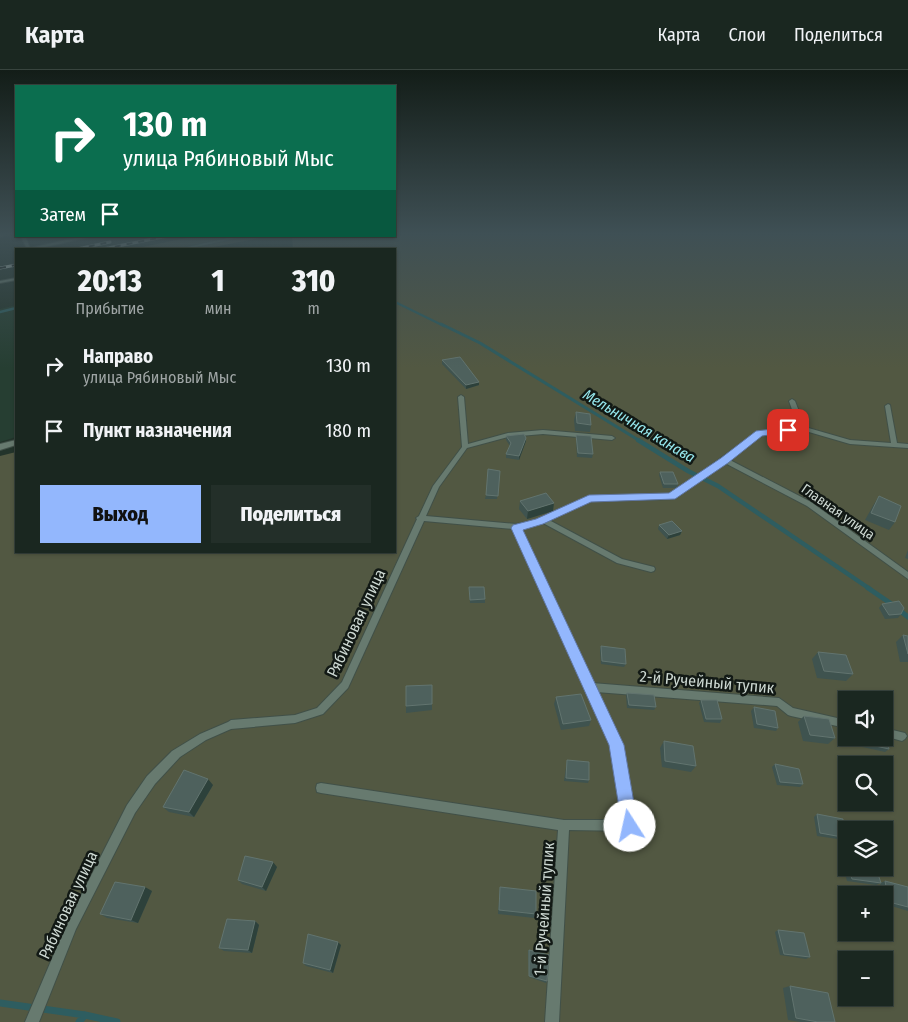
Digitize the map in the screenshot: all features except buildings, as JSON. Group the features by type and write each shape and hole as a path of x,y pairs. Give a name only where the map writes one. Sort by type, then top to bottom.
{"street":[{"path":"0,447 15,443"}],"lane":[{"path":"0,282 14,279"},
{"path":"461,397 465,447 508,435 543,432 612,438"},
{"path":"792,401 802,428"},
{"path":"888,406 894,444"},
{"path":"420,518 517,528 543,520 589,499 672,497 759,433 802,428 850,442 908,446"},
{"name":"Рябиновая улица","path":"32,1022 72,925 131,809 151,780 176,754 202,737 231,725 295,719 320,711 345,685 436,486 465,447"},
{"name":"Главная улица","path":"724,460 809,504 908,576"},
{"path":"543,520 620,561 651,569"},
{"name":"1-й Ручейный тупик","path":"517,528 616,745 630,826 564,825 552,1022"},
{"name":"2-й Ручейный тупик","path":"591,687 778,702 791,712 838,722"},
{"path":"893,734 902,736"},
{"path":"322,788 564,825"}],"shaded area":[{"path":"396,279 908,279 908,1022 0,1022 0,456 15,452 15,553 396,553"},
{"path":"15,305 15,437 0,442 0,309"}],"waterway":[{"path":"396,302 444,326"},
{"path":"0,312 15,308"},
{"name":"Мельничная канава","path":"441,324 480,343 640,441"},
{"name":"Мельничная канава","path":"638,440 688,471 718,486 870,589"},
{"name":"Мельничная канава","path":"868,588 893,605"},
{"name":"Мельничная канава","path":"899,610 908,617"},
{"path":"0,1003 85,1015"},
{"path":"79,1022 85,1015"},
{"path":"85,1015 117,1022"}],"route":[{"path":"630,826 616,745 517,528 539,522 589,499 672,497 759,433 788,430"}]}
